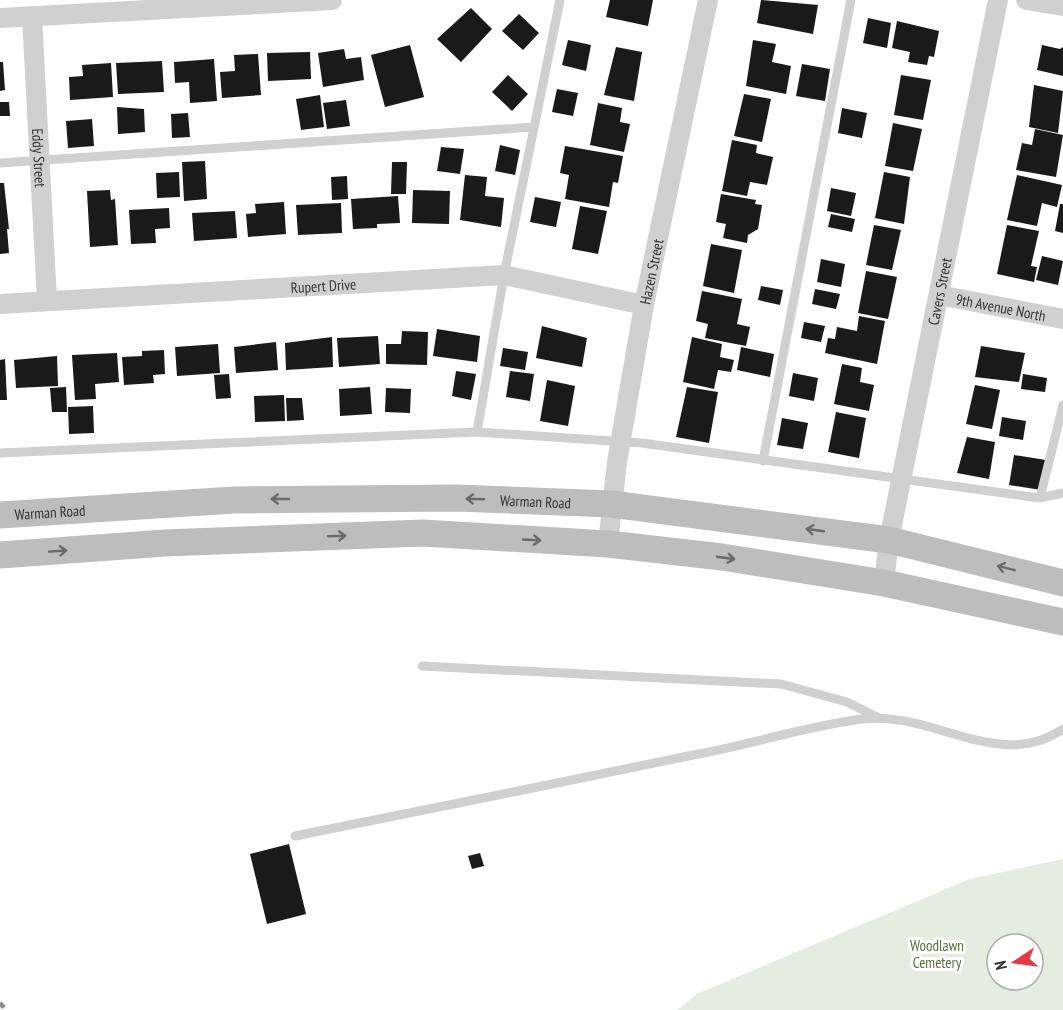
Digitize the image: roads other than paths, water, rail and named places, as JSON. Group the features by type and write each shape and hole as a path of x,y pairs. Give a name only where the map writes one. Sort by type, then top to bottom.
{"main road":[{"name":"Warman Road","path":"0,515 234,500 456,498 611,504 889,540 1063,582"},
{"path":"0,555 165,543 423,533 608,544 722,557 884,583 1063,622"}],"street":[{"path":"0,18 332,0"},
{"name":"Hazen Street","path":"608,544 611,504 644,305 708,0"},
{"name":"Cavers Street","path":"884,583 889,540 998,0"},
{"path":"1026,0 1063,6"},
{"name":"Eddy Street","path":"32,16 47,300"},
{"name":"Rupert Drive","path":"0,304 504,275 644,305"},
{"name":"9th Avenue North","path":"939,295 1063,319"}],"lane":[{"path":"477,432 504,275 560,0"},
{"path":"763,461 851,0"},
{"path":"0,163 534,127"},
{"path":"1040,498 1063,405"},
{"path":"0,453 477,432 621,441 1040,498 1063,493"},
{"path":"422,666 781,684 847,702 879,718"},
{"path":"294,836 747,745 862,719 897,717 996,744 1024,744 1054,735 1063,729"}],"railway":[{"path":"0,1003 6,1010"}],"park label":[{"name":"Woodlawn Cemetery","path":"937,954"}]}
